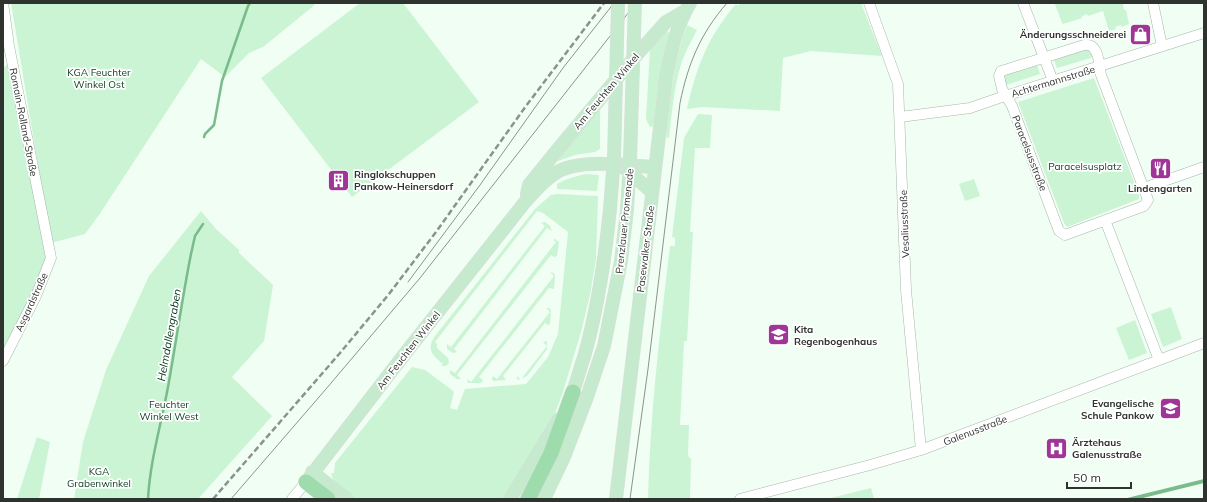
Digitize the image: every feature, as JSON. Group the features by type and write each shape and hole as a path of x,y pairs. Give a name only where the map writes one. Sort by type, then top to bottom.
{"highway":[{"path":"528,499 551,453 573,392"},
{"path":"309,477 328,499"}],"main road":[{"name":"Prenzlauer Promenade","path":"510,499 542,448 573,392 588,343 597,302 605,260 614,158 618,3"},
{"name":"Prenzlauer Promenade","path":"544,499 564,457 587,397 604,346 621,261 627,210 630,159 635,3"},
{"name":"Pasewalker Straße","path":"616,499 654,167 666,77 671,48 688,7"},
{"name":"Am Feuchten Winkel","path":"525,202 529,186 639,52 666,22 688,7"},
{"name":"Am Feuchten Winkel","path":"309,477 525,202 540,186 555,173 579,165 599,164 654,167"},
{"path":"620,165 652,192"},
{"path":"309,477 346,499"}],"street":[{"name":"Vesaliusstraße","path":"869,3 898,84 906,290 921,450"},
{"path":"1023,3 1053,81"},
{"path":"1153,3 1162,46"},
{"name":"Romain-Rolland-Straße","path":"3,6 9,46 48,241"},
{"name":"Achtermannstraße","path":"900,116 970,108 1204,33"},
{"name":"Paracelsusstraße","path":"1084,45 1093,47 1099,59 1100,66 1102,77 1148,198 1146,204 1067,235 1059,231 1012,106 1002,89 999,74 1001,72 1084,45"},
{"path":"1144,188 1204,167"},
{"path":"1106,220 1159,360"},
{"name":"Asgardstraße","path":"3,361 36,296 51,258 48,241"},
{"name":"Galenusstraße","path":"740,499 863,467 921,450 1204,343"},
{"name":"Am Feuchten Winkel","path":"292,499 309,477"}],"green space":[{"name":"KGA Feuchter Winkel Ost","path":"11,3 316,3 263,47 249,53 225,77 201,59 85,234 51,243"},
{"path":"360,3 403,3 479,102 352,197 261,78"},
{"path":"740,3 861,3 882,56 811,51 783,58 780,111 702,107 687,109 699,66 710,41 736,4 738,6"},
{"path":"1124,3 1124,10 1126,10 1129,24 1121,27 1121,25 1115,27 1116,29 1109,31 1103,11 1088,16 1087,14 1082,16 1082,18 1063,24 1055,4"},
{"path":"687,25 697,30 685,53 679,70 669,138 666,137 675,66"},
{"path":"667,30 669,33 656,100 654,122 652,127 650,127 646,119 650,49"},
{"path":"1081,47 1091,50 1091,58 1057,68 1053,58"},
{"path":"1036,62 1040,74 1006,85 1004,75"},
{"path":"7,64 45,238 46,257 32,294 3,351 3,69"},
{"name":"Paracelsusplatz","path":"1094,78 1139,195 1139,199 1067,227 1064,223 1018,102"},
{"path":"598,110 600,111 600,149 595,152 575,155 558,161 558,158"},
{"path":"698,114 712,115 710,148 695,148 690,232 693,232 687,341 684,341 680,425 689,425 688,456 691,459 690,499 648,499 656,372 670,246 675,246 675,238 672,237 684,138"},
{"path":"586,174 599,175 597,191 557,189 557,184 560,182"},
{"path":"974,179 980,196 965,201 959,184"},
{"path":"551,195 598,196 596,259 590,295 581,332 563,392 553,419 519,476 503,499 355,499 340,488 334,481 331,473 334,473 335,463 412,367 425,370 452,390 454,392 450,408 457,410 465,389 526,384 548,357 558,334 568,232 543,213 537,211 435,342 437,344 437,348 448,358 449,363 446,366 441,366 443,364 433,355 431,345 435,336 535,209"},
{"name":"Feuchter Winkel West","path":"201,211 216,229 239,250 239,253 273,285 264,341 232,377 272,416 198,499 74,499 83,442 106,370 149,276"},
{"path":"545,222 550,226 552,231 547,228 454,349 457,352 453,353 447,349 447,344 451,347 545,226 541,223"},
{"path":"555,239 559,242 557,256 554,257 551,255 457,375 461,379 457,379 450,374 450,370 455,373 556,242 553,240"},
{"path":"550,272 554,273 555,275 554,289 549,288 479,377 483,380 481,383 468,383 467,379 471,382 554,276"},
{"path":"1171,307 1182,339 1163,347 1151,314"},
{"path":"546,308 551,310 550,324 548,325 545,323 503,376 506,380 493,381 493,376 497,379 550,312"},
{"path":"1135,320 1147,353 1129,360 1116,328"},
{"path":"547,346 547,349 527,376 518,380 517,376 520,379 522,378"},
{"path":"37,437 50,442 39,499 17,499"},
{"path":"871,488 874,499 827,499"}],"shaded area":[{"path":"1204,479 1204,483 1139,499 1123,499"}],"waterway":[{"path":"204,137 214,125 222,81 250,3"},
{"name":"Helmdallengraben","path":"148,499 153,457 168,387 191,254 195,236 203,224"}],"tram line":[{"path":"408,282 480,185 563,68 614,3"},
{"path":"231,499 420,278 636,3"},
{"path":"630,499 648,369 680,103 687,75 696,50 709,26 727,3"}],"railway":[{"path":"213,499 340,353 389,294 436,232 526,106 604,3"}],"place":[{"name":"Änderungsschneiderei","path":"1141,34"},
{"name":"Lindengarten","path":"1160,168"},
{"name":"Ringlokschuppen Pankow-Heinersdorf","path":"338,180"},
{"name":"Kita Regenbogenhaus","path":"778,335"},
{"name":"Evangelische Schule Pankow","path":"1170,409"},
{"name":"Ärztehaus Galenusstraße","path":"1057,448"}],"park label":[{"name":"KGA Grabenwinkel","path":"99,476"}]}
